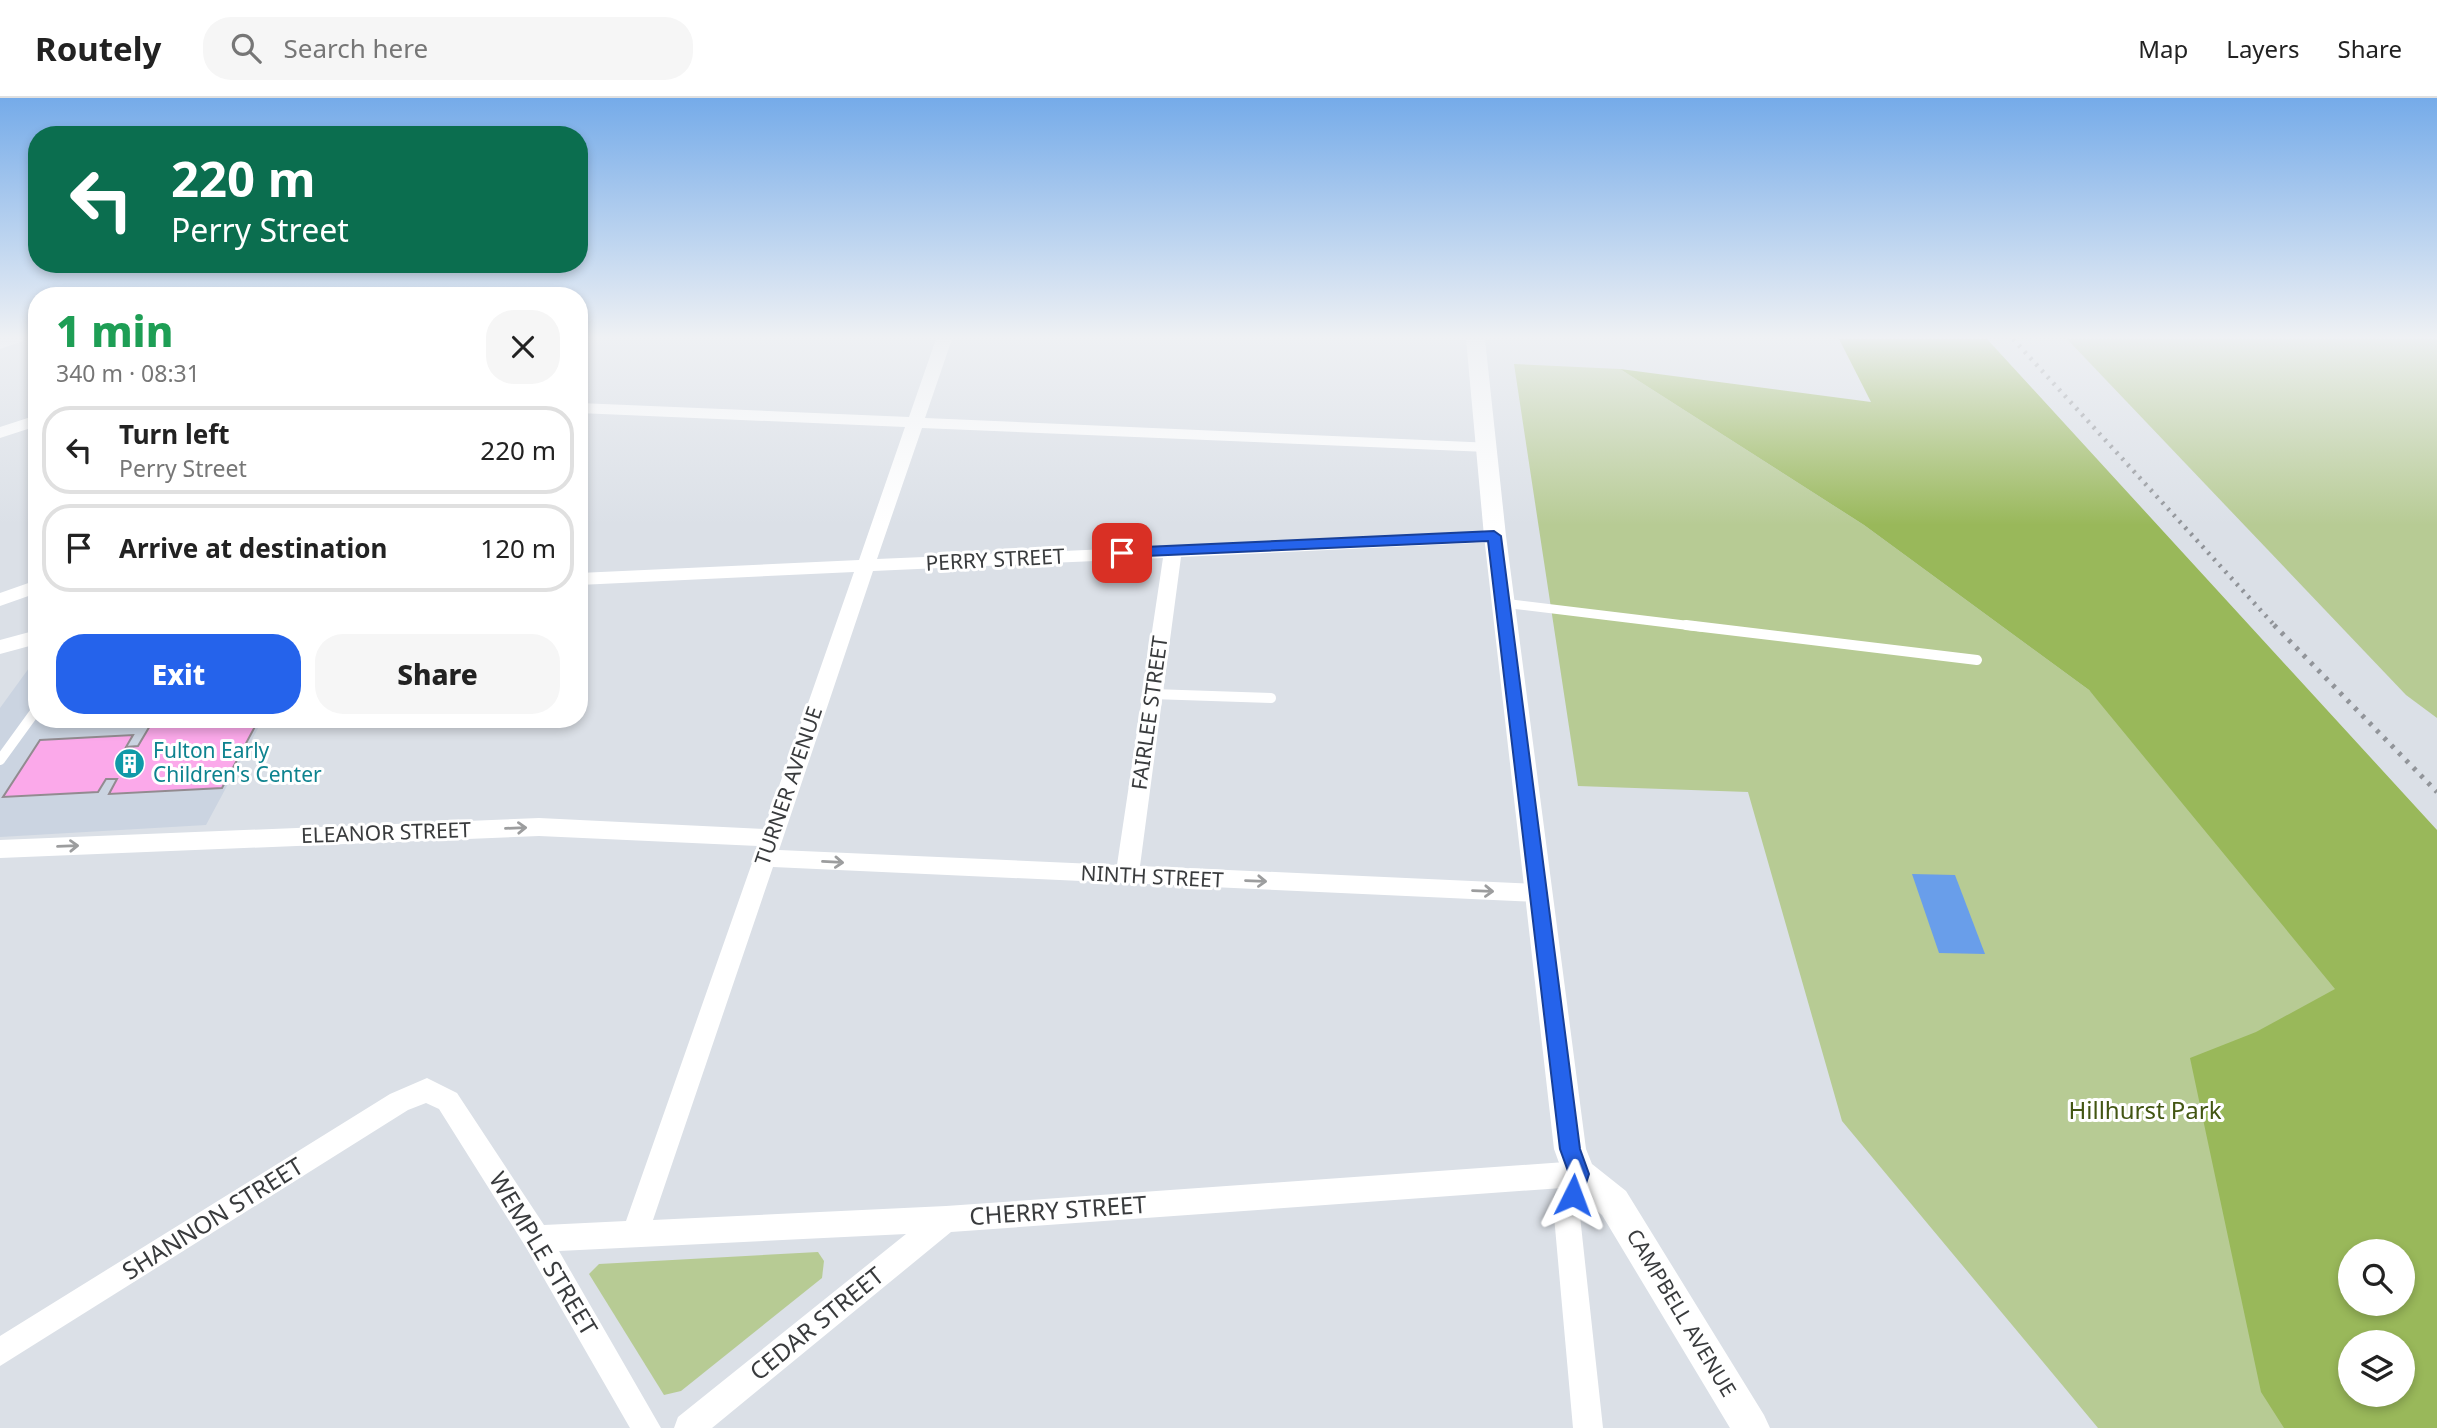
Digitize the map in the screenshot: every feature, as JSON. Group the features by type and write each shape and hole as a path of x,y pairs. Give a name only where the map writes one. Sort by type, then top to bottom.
{"street":[{"name":"TURNER AVENUE","path":"635,1233 922,401"},
{"path":"1482,401 1494,536 1570,1149 1579,1174 1567,1216 1588,1428"},
{"path":"588,408 1487,447"},
{"path":"0,433 28,423"},
{"name":"PERRY STREET","path":"588,579 1494,536"},
{"name":"FAIRLEE STREET","path":"1127,876 1173,550"},
{"path":"0,600 28,589"},
{"path":"0,647 28,640"},
{"name":"ELEANOR STREET","path":"0,849 539,827 768,848"},
{"name":"NINTH STREET","path":"768,848 1127,876 1539,893"},
{"name":"WEMPLE STREET","path":"427,1090 447,1101 537,1239 646,1428"},
{"name":"SHANNON STREET","path":"0,1352 399,1102 427,1090"},
{"name":"CHERRY STREET","path":"537,1239 946,1219 1579,1174"},
{"name":"CAMPBELL AVENUE","path":"1579,1174 1614,1203 1751,1428"},
{"name":"CEDAR STREET","path":"689,1428 946,1219"}],"lane":[{"path":"1503,603 1977,660"},
{"path":"1152,694 1271,698"},
{"path":"0,760 28,721"}],"shaded area":[{"path":"28,669 28,728 258,728 206,825 0,837 0,708"}],"green space":[{"name":"Hillhurst Park","path":"1520,401 1670,401 1864,525 2089,690 2437,1079 2437,1428 2098,1428 1842,1121 1748,792 1578,786"},
{"path":"1670,401 2044,401 2437,830 2437,1428 2284,1428 2261,1392 2190,1058 2256,1032 2335,989 2089,690 1864,525"},
{"path":"2126,401 2437,401 2437,718 2406,695"},
{"path":"818,1252 824,1261 822,1278 681,1391 664,1395 589,1274 599,1264"}],"water":[{"path":"1912,874 1955,875 1985,954 1939,953"}],"building":[{"name":"Fulton Early Children's Center","path":"149,728 254,728 222,788 109,794 117,779 106,779 98,792 3,797 40,740 133,735 126,747 138,746"}],"railway":[{"path":"2070,401 2276,627"},
{"path":"2274,625 2437,792"}],"place":[{"name":"Fulton Early Children's Center","path":"130,763"}],"route":[{"path":"1122,553 1494,536 1570,1149 1579,1174 1573,1195"}]}
